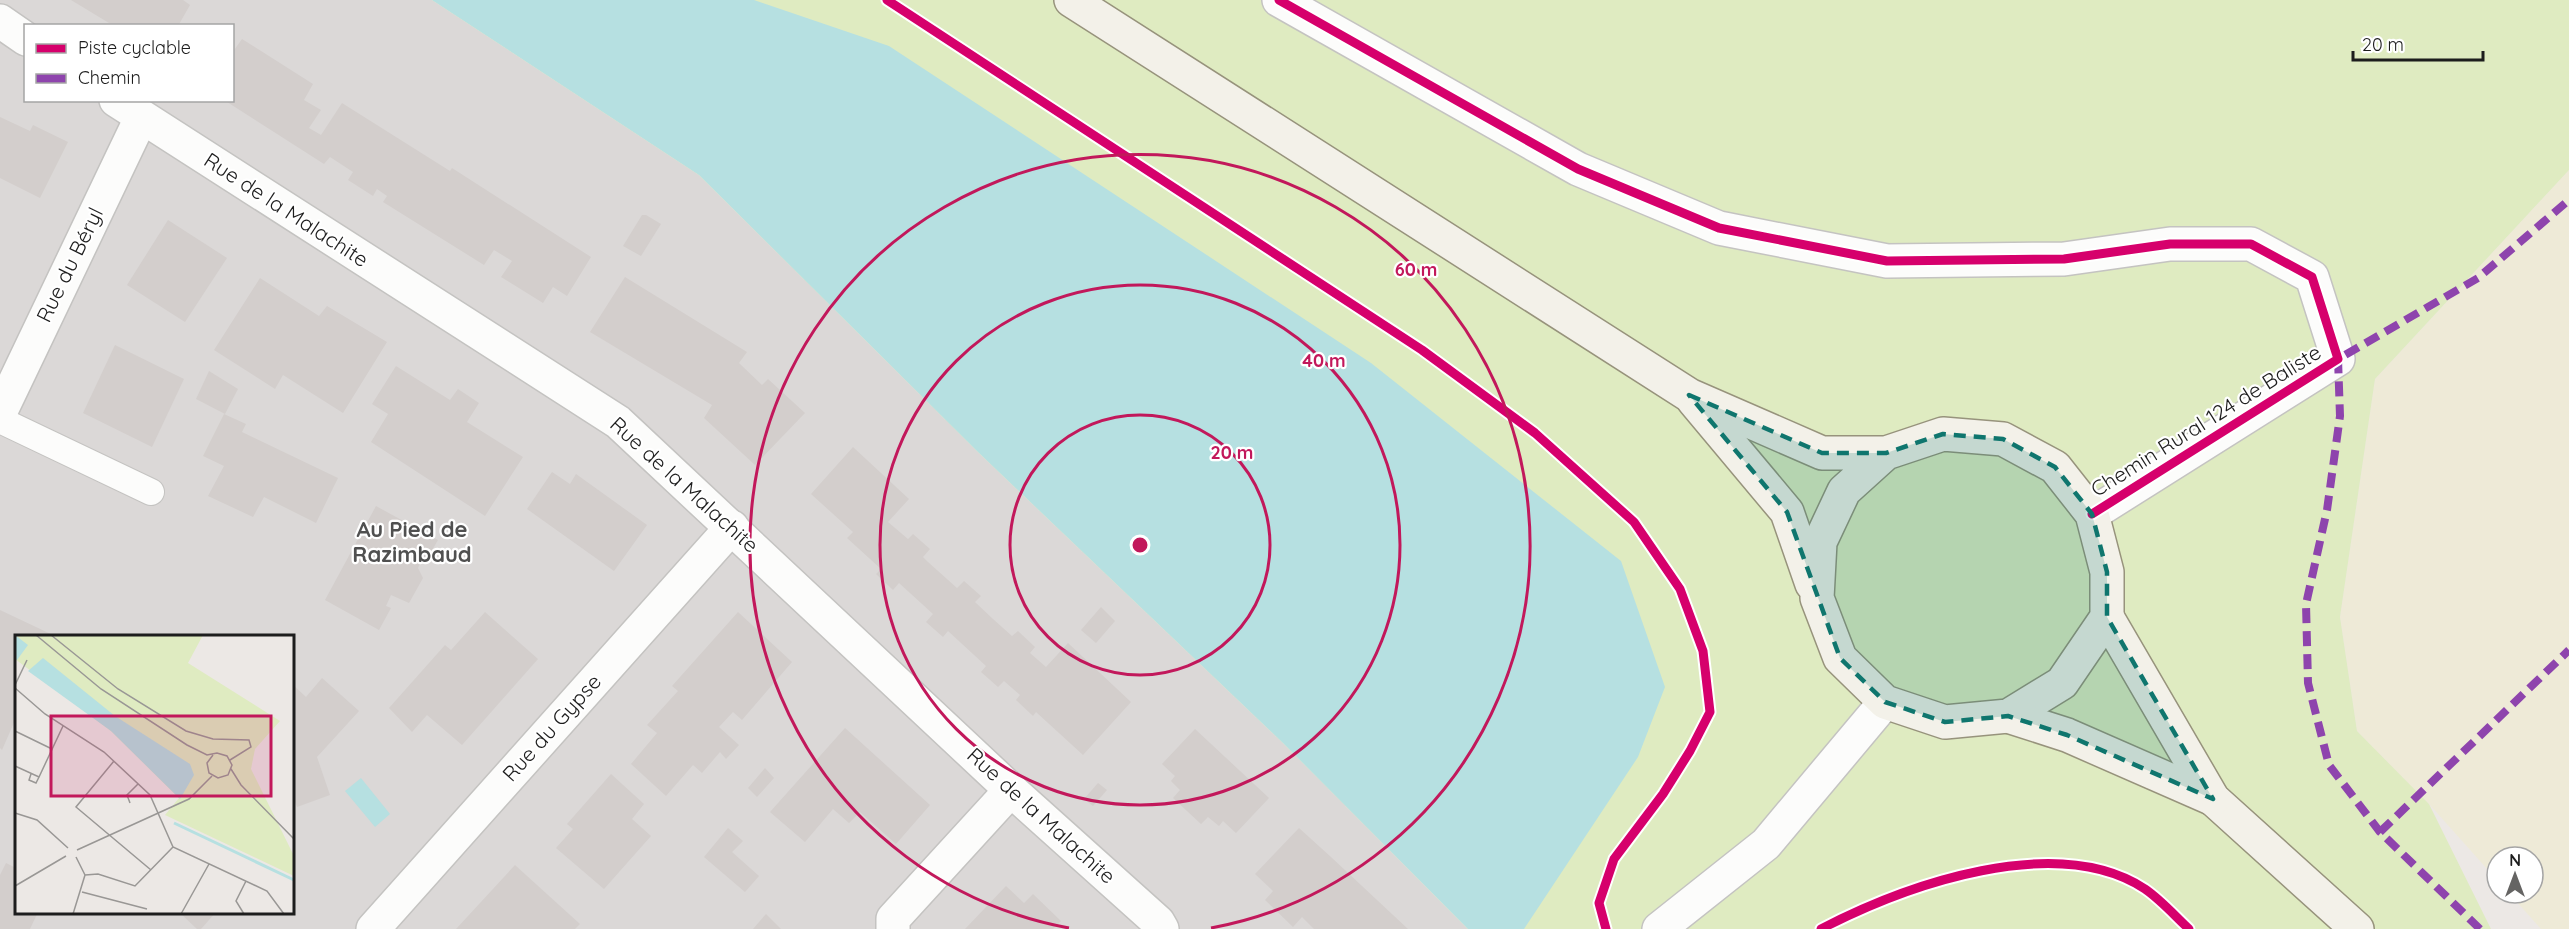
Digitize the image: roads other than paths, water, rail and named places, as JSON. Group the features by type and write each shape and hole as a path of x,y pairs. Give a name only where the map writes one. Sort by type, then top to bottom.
{"main road":[{"path":"1071,0 1689,394 1822,453 1886,453 1943,434 2002,439 2055,467 2092,514 2107,572 2107,617 2213,799 2357,929"},
{"path":"1689,394 1787,512 1840,658 1885,702 1945,722 2008,716 2067,735 2213,799"},
{"path":"1817,598 1820,542 1844,491 1886,453"},
{"path":"2008,716 2062,683 2107,617"}],"street":[{"name":"Chemin Rural 124 de Baliste","path":"1279,0 1578,169 1719,228 1887,261 2064,259 2170,244 2251,244 2313,277 2338,359 2092,514"},
{"path":"0,21 24,38"},
{"name":"Rue du Béryl","path":"4,393 128,109"},
{"name":"Rue de la Malachite","path":"128,109 618,422 1011,790 1158,922 1161,929"},
{"name":"Rue du Gypse","path":"373,929 732,527"},
{"path":"1659,929 1766,844 1885,702"},
{"path":"893,929 893,920 1011,790"}],"lane":[{"path":"0,420 151,492"}],"water":[{"path":"432,0 754,0 889,46 1371,363 1621,561 1665,687 1638,757 1524,929 1468,929 1283,743 979,453 699,175"},
{"path":"361,778 390,814 375,827 345,791"}],"district":[{"name":"Au Pied de Razimbaud","path":"412,542"}]}
